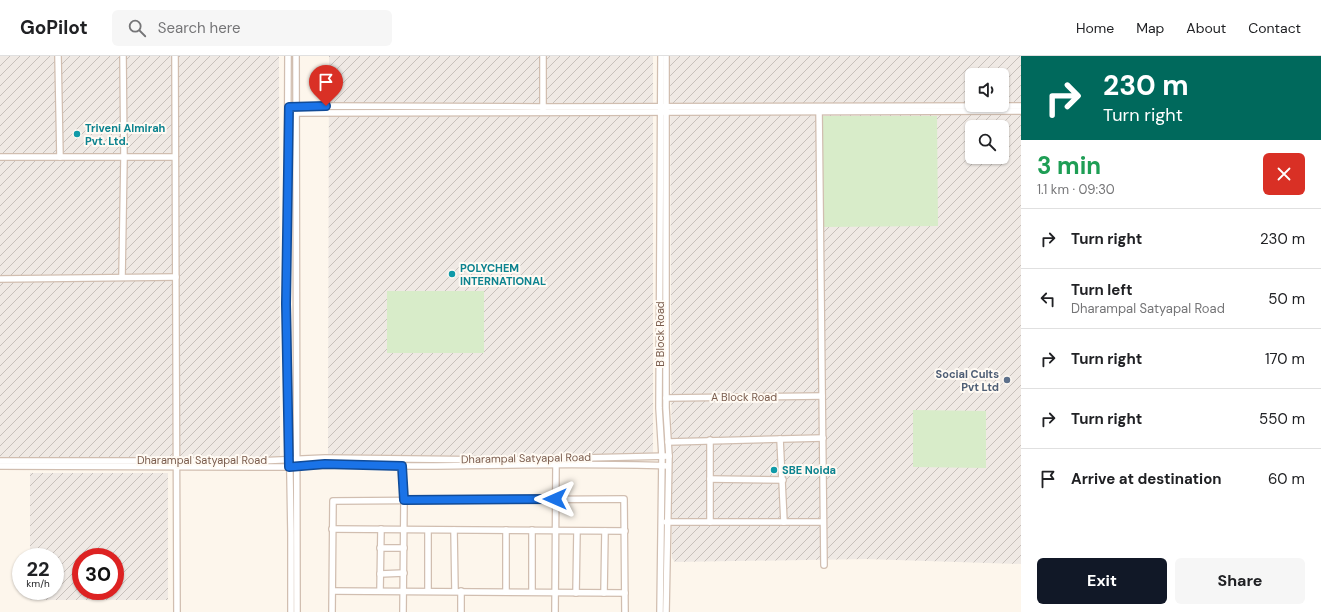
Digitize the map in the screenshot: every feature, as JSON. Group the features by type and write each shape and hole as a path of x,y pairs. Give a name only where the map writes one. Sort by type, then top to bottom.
{"street":[{"path":"58,56 60,157"},
{"path":"122,277 124,158 123,56"},
{"path":"175,56 177,612"},
{"path":"288,56 289,110 286,304 293,459 296,467 297,612"},
{"path":"291,612 289,467 293,459 296,56"},
{"path":"543,56 543,110"},
{"name":"B Block Road","path":"661,56 664,110 666,398 668,442 665,456"},
{"name":"B Block Road","path":"666,56 659,408 665,456 666,612"},
{"path":"289,110 356,106 543,110 819,109 1021,106"},
{"path":"819,109 1021,111"},
{"path":"819,109 824,565"},
{"path":"0,157 175,157"},
{"path":"0,279 176,277"},
{"name":"A Block Road","path":"666,398 822,396"},
{"path":"668,442 823,438"},
{"path":"780,439 784,522"},
{"path":"710,440 710,522"},
{"name":"Dharampal Satyapal Road","path":"0,466 176,464 293,459 495,460 665,456"},
{"name":"Dharampal Satyapal Road","path":"0,462 289,467 325,464 402,466 556,464 665,466"},
{"path":"555,612 556,464"},
{"path":"402,466 404,500 403,612"},
{"name":"B Block Road","path":"660,612 665,466"},
{"path":"710,479 783,480"},
{"path":"332,612 333,501 555,499 624,499 625,612"},
{"path":"666,522 823,522"},
{"path":"332,529 625,531"},
{"path":"380,591 381,529"},
{"path":"428,530 428,591"},
{"path":"454,530 455,591"},
{"path":"506,530 506,592"},
{"path":"532,530 532,592"},
{"path":"576,593 577,531"},
{"path":"604,593 605,531"},
{"path":"380,548 404,548"},
{"path":"380,574 404,574"},
{"path":"333,591 404,590 625,593"},
{"path":"461,591 461,612"}],"shaded area":[{"path":"0,56 279,56 280,457 0,459"},
{"path":"329,56 653,56 653,457 328,463"},
{"path":"670,56 1021,56 1021,564 866,559 675,562 672,558"},
{"path":"30,473 168,473 168,600 124,600 124,548 72,548 72,600 64,600 64,548 30,548"}],"green space":[{"path":"823,116 937,116 938,226 823,227"},
{"path":"387,291 484,291 484,353 387,353"},
{"path":"913,410 986,411 986,468 913,467"}],"place":[{"name":"Triveni Almirah Pvt. Ltd.","path":"77,134"},
{"name":"POLYCHEM INTERNATIONAL","path":"452,274"},
{"name":"Social Cults Pvt Ltd","path":"1007,380"},
{"name":"SBE Noida","path":"774,470"}],"route":[{"path":"326,106 289,107 286,304 289,467 325,464 402,466 404,500 555,499"}]}
